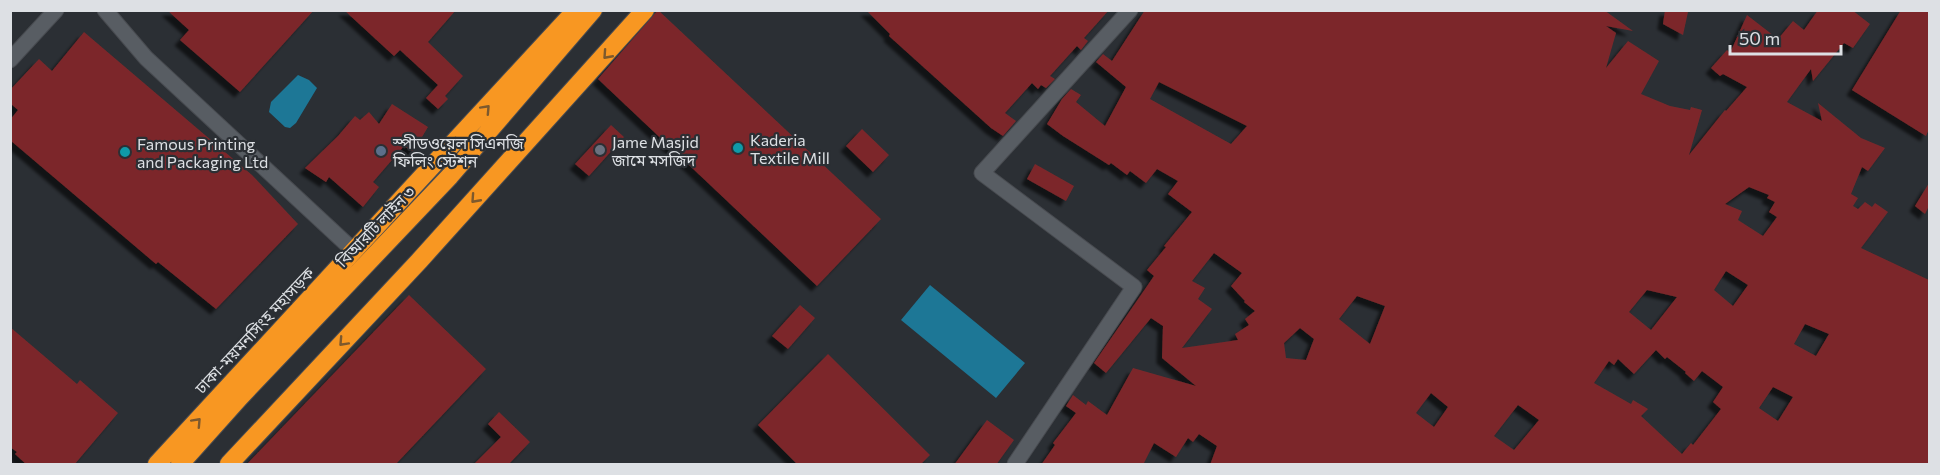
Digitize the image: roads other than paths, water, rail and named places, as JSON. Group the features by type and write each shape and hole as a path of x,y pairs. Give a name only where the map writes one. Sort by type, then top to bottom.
{"highway":[{"name":"ঢাকা-ময়মনসিংহ মহাসড়ক","path":"157,465 576,10"},
{"name":"বিআরটি লাইন ৩","path":"180,465 240,397 450,176 593,10"},
{"path":"229,465 420,260 645,10"}],"street":[{"path":"10,60 56,10"},
{"path":"105,10 146,58 354,251"},
{"path":"1015,465 1134,287 982,173 1130,10"}],"water":[{"path":"298,75 309,80 317,88 296,123 290,128 285,127 269,112 271,102"},
{"path":"930,285 1025,363 996,398 901,320"}],"place":[{"name":"Kaderia Textile Mill","path":"738,148"},
{"name":"Jame Masjid জামে মসজিদ","path":"600,150"},
{"name":"স্পীডওয়েল সিএনজি ফিলিং স্টেশন","path":"381,151"},
{"name":"Famous Printing and Packaging Ltd","path":"125,152"}]}
